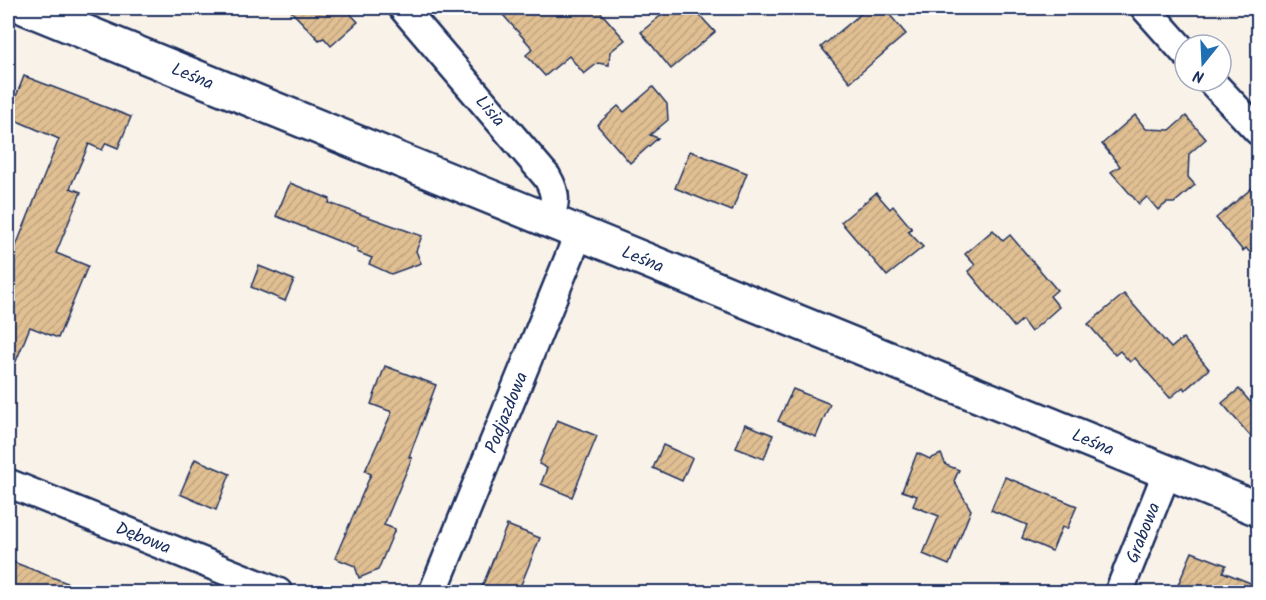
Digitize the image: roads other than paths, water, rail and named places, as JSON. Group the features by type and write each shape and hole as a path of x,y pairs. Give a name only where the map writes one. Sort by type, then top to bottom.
{"street":[{"name":"Leśna","path":"26,8 1258,509"},
{"name":"Lisia","path":"403,8 548,177 555,190 556,205 564,227"},
{"path":"1145,8 1173,40"},
{"path":"1222,93 1258,131"},
{"name":"Podjazdowa","path":"433,592 564,227"},
{"name":"Grabowa","path":"1119,592 1167,472"},
{"name":"Dębowa","path":"8,483 278,592"}]}
